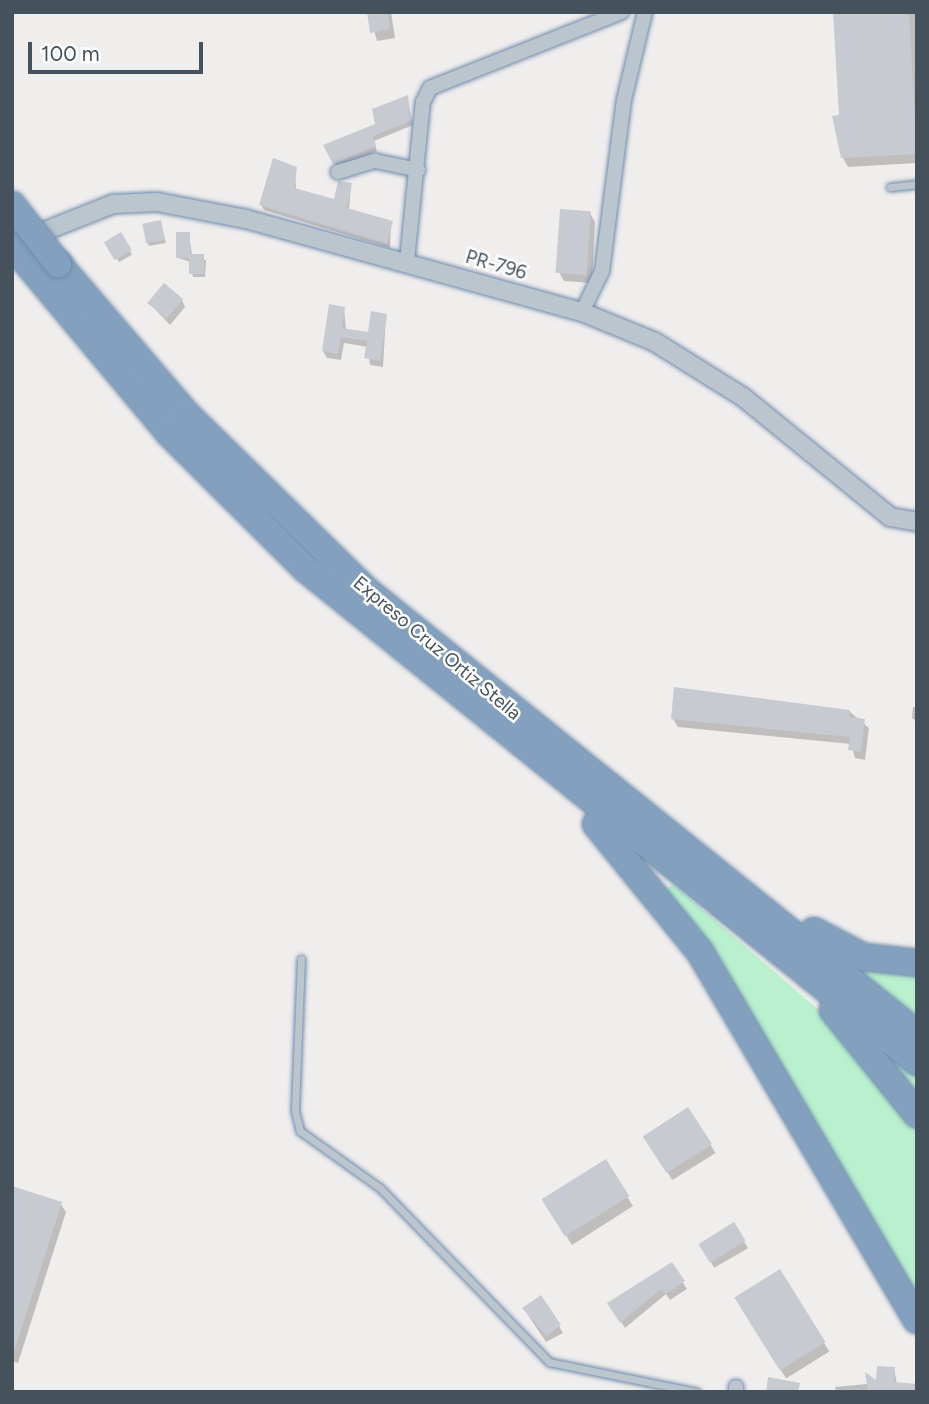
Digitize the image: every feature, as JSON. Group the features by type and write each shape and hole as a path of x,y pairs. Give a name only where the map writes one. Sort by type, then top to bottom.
{"highway":[{"name":"Expreso Cruz Ortiz Stella","path":"12,205 46,269 169,433 270,536 363,620 917,1062"},
{"name":"Expreso Cruz Ortiz Stella","path":"12,245 46,269 186,414 368,592 726,877 917,1034"},
{"path":"520,745 624,851 700,952 917,1320"},
{"path":"726,877 843,950 881,962 917,963"},
{"path":"819,984 830,1006 917,1114"}],"street":[{"path":"407,261 423,102 430,88 622,12"},
{"path":"582,312 603,271 624,100 645,12"},
{"path":"338,172 375,162 418,170"},
{"name":"PR-796","path":"12,245 113,204 157,202 407,261 582,312 655,342 743,397 890,517 917,522"}],"lane":[{"path":"890,187 917,184"},
{"path":"301,959 295,1111 300,1132 380,1188 549,1362 697,1392"}],"green space":[{"path":"673,884 830,1020 917,1127 917,1301 666,889"},
{"path":"851,965 917,971 917,1019"},
{"path":"898,1060 917,1075 917,1104 889,1068"}],"building":[{"path":"367,12 388,12 390,29 370,33"},
{"path":"833,12 909,12 917,154 841,158 832,116 839,115"},
{"path":"408,95 411,121 373,136 376,146 333,164 323,145 375,124 372,109"},
{"path":"273,158 297,167 294,188 334,199 338,181 352,183 347,208 393,221 387,244 259,205"},
{"path":"560,209 591,211 586,275 556,273"},
{"path":"161,220 165,240 146,243 142,224"},
{"path":"121,232 132,250 115,260 104,242"},
{"path":"176,232 190,232 190,254 204,254 204,274 189,274 189,258 176,258"},
{"path":"164,283 183,299 166,319 147,303"},
{"path":"329,304 345,307 342,328 368,332 371,311 387,314 380,361 364,358 367,341 341,337 338,354 322,351"},
{"path":"674,687 850,710 849,717 865,719 861,752 848,750 850,737 671,719"},
{"path":"688,1107 712,1144 667,1173 643,1136"},
{"path":"606,1159 629,1196 565,1237 542,1199"},
{"path":"12,1186 62,1202 14,1352 12,1352"},
{"path":"734,1222 746,1241 710,1263 698,1244"},
{"path":"672,1262 685,1281 665,1294 661,1289 620,1323 607,1303"},
{"path":"780,1269 826,1342 780,1371 734,1298"},
{"path":"541,1295 561,1325 547,1336 522,1308"},
{"path":"877,1366 895,1367 894,1382 917,1384 917,1392 868,1392 865,1372 876,1380"},
{"path":"768,1377 800,1383 798,1392 766,1392"}]}
